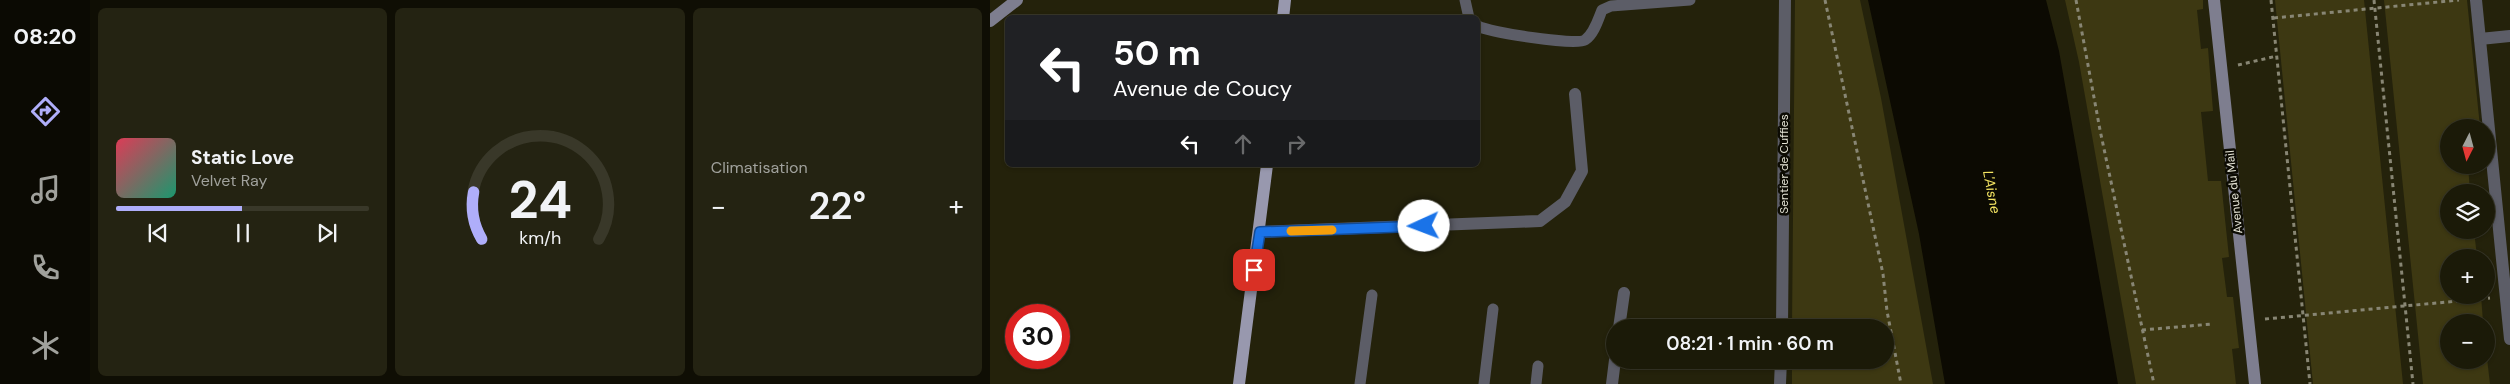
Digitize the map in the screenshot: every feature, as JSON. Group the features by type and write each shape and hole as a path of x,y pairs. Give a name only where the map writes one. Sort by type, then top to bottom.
{"main road":[{"path":"1283,15 1285,0"},
{"path":"1238,384 1260,232 1267,167"}],"street":[{"path":"990,22 1017,0"},
{"name":"Sentier de Cuffies","path":"1782,319 1785,0"},
{"name":"Avenue du Mail","path":"2214,0 2255,384"},
{"path":"2476,0 2510,339"},
{"path":"2480,39 2510,36"},
{"path":"1260,232 1540,221 1565,202 1582,171 1575,94"},
{"path":"1620,319 1624,293"},
{"path":"1612,384 1614,369"},
{"path":"1780,384 1781,369"}],"lane":[{"path":"1465,0 1468,15"},
{"path":"1480,26 1563,43 1583,42 1590,36 1602,10 1611,6 1690,0"},
{"path":"1360,384 1372,295"},
{"path":"1484,384 1493,309"},
{"path":"1536,384 1538,366"}],"path":[{"path":"1825,0 1883,274 1886,311 1901,384"},
{"path":"2076,0 2100,130 2154,384"},
{"path":"2271,0 2310,384"},
{"path":"2374,0 2413,384"},
{"path":"2273,18 2462,0"},
{"path":"2222,68 2276,56"},
{"path":"2259,320 2506,296"},
{"path":"2142,330 2212,324"}],"shaded area":[{"path":"1795,0 1860,0 1881,98 1933,384 1792,384 1792,369 1894,369 1894,319 1792,319"},
{"path":"2065,0 2203,0 2203,9 2197,10 2201,49 2208,48 2213,111 2201,112 2208,181 2221,181 2229,257 2222,258 2227,297 2233,297 2239,348 2232,349 2236,384 2136,384 2079,62"},
{"path":"2275,0 2364,0 2403,384 2313,384"},
{"path":"2384,0 2467,0 2479,119 2440,119 2440,174 2469,174 2469,184 2440,184 2440,239 2475,239 2476,249 2440,249 2440,304 2482,304 2482,314 2440,314 2440,369 2488,369 2490,384 2423,384"}],"water":[{"name":"L'Aisne","path":"1868,0 2046,0 2059,51 2118,384 1945,384 1919,234"}],"slow traffic":[{"path":"1291,231 1332,230"}],"route":[{"path":"1254,270 1260,232 1424,226"}]}
